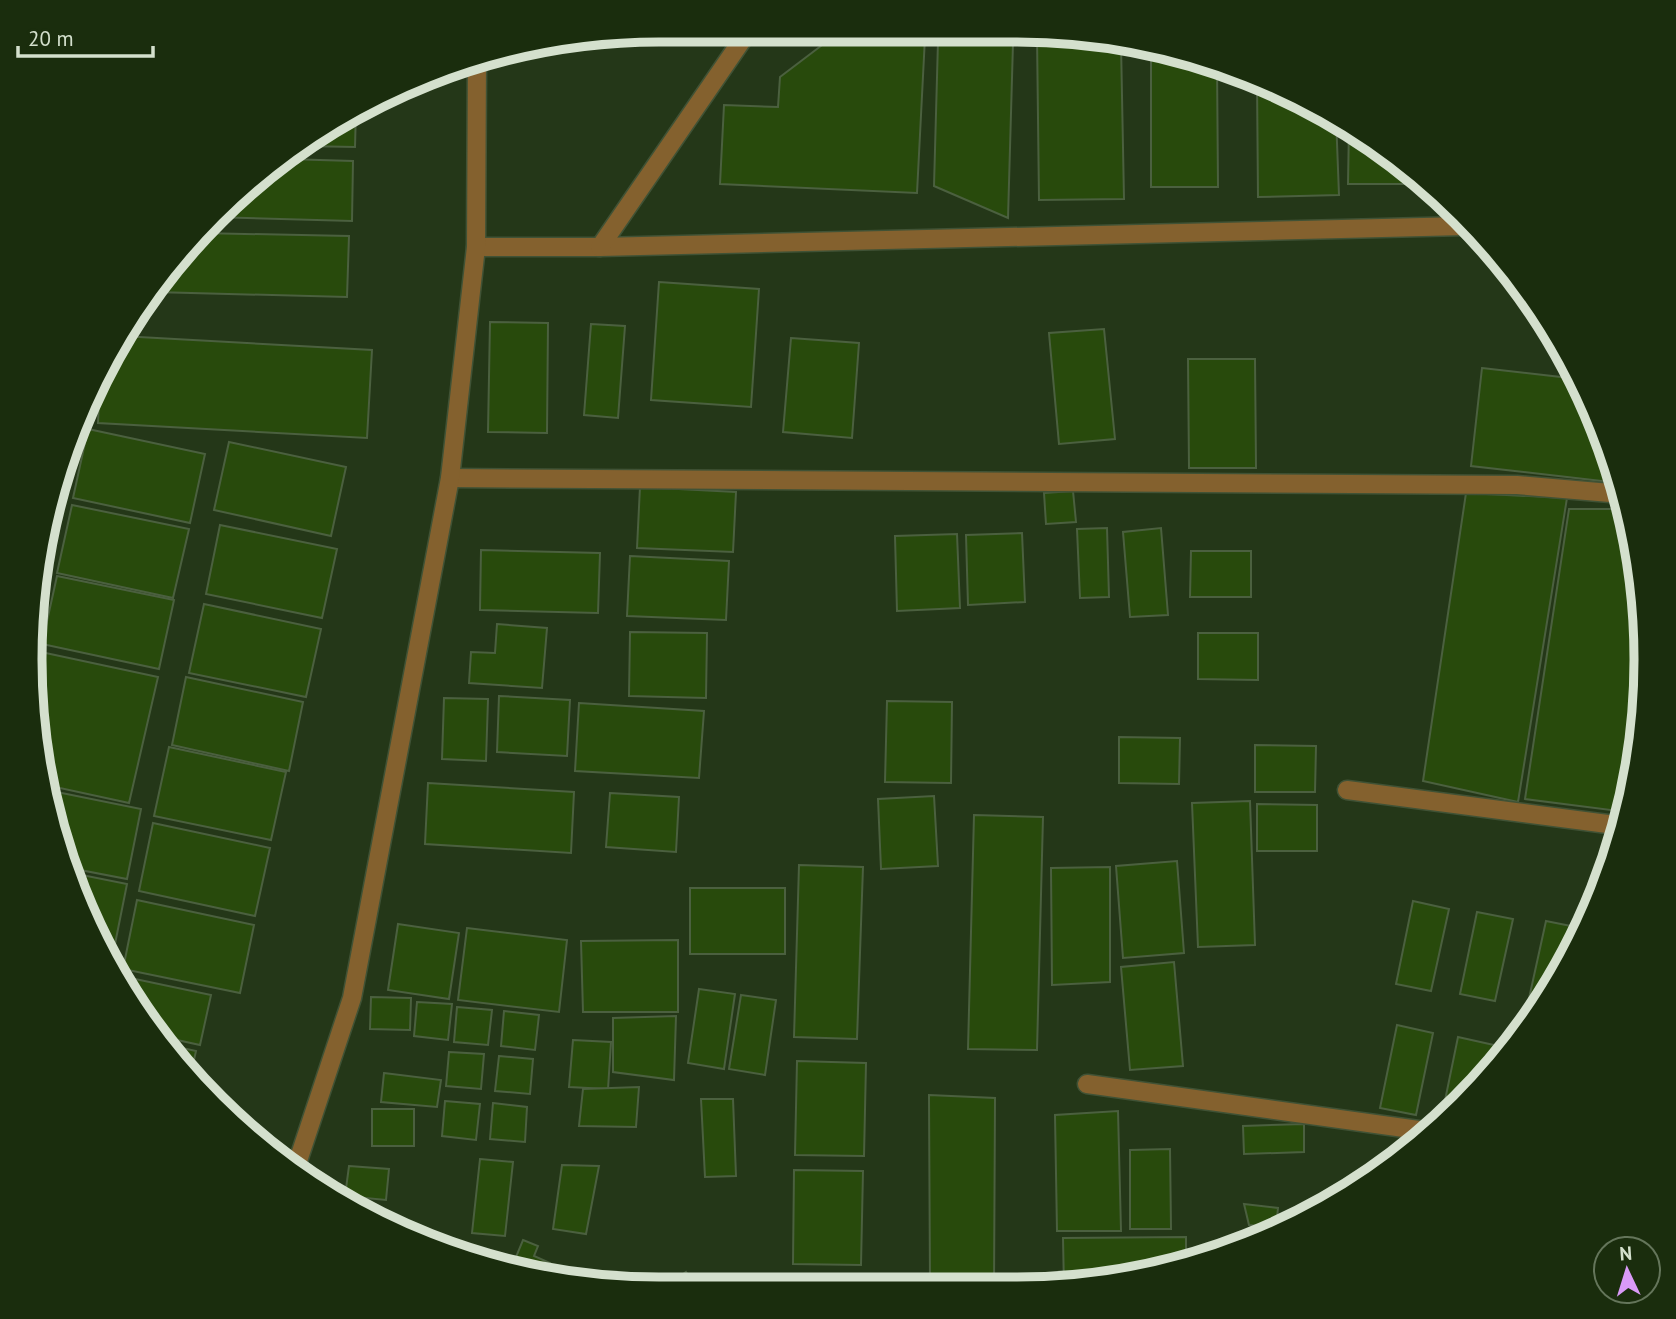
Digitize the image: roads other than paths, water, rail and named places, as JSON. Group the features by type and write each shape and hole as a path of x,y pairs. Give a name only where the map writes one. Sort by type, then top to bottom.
{"street":[{"path":"600,247 742,42"},
{"path":"298,1160 352,998 450,478 476,247 477,70"},
{"path":"476,247 600,247 1456,226"},
{"path":"450,478 1517,485 1611,493"},
{"path":"1347,790 1611,824"},
{"path":"1087,1084 1417,1130"}]}
